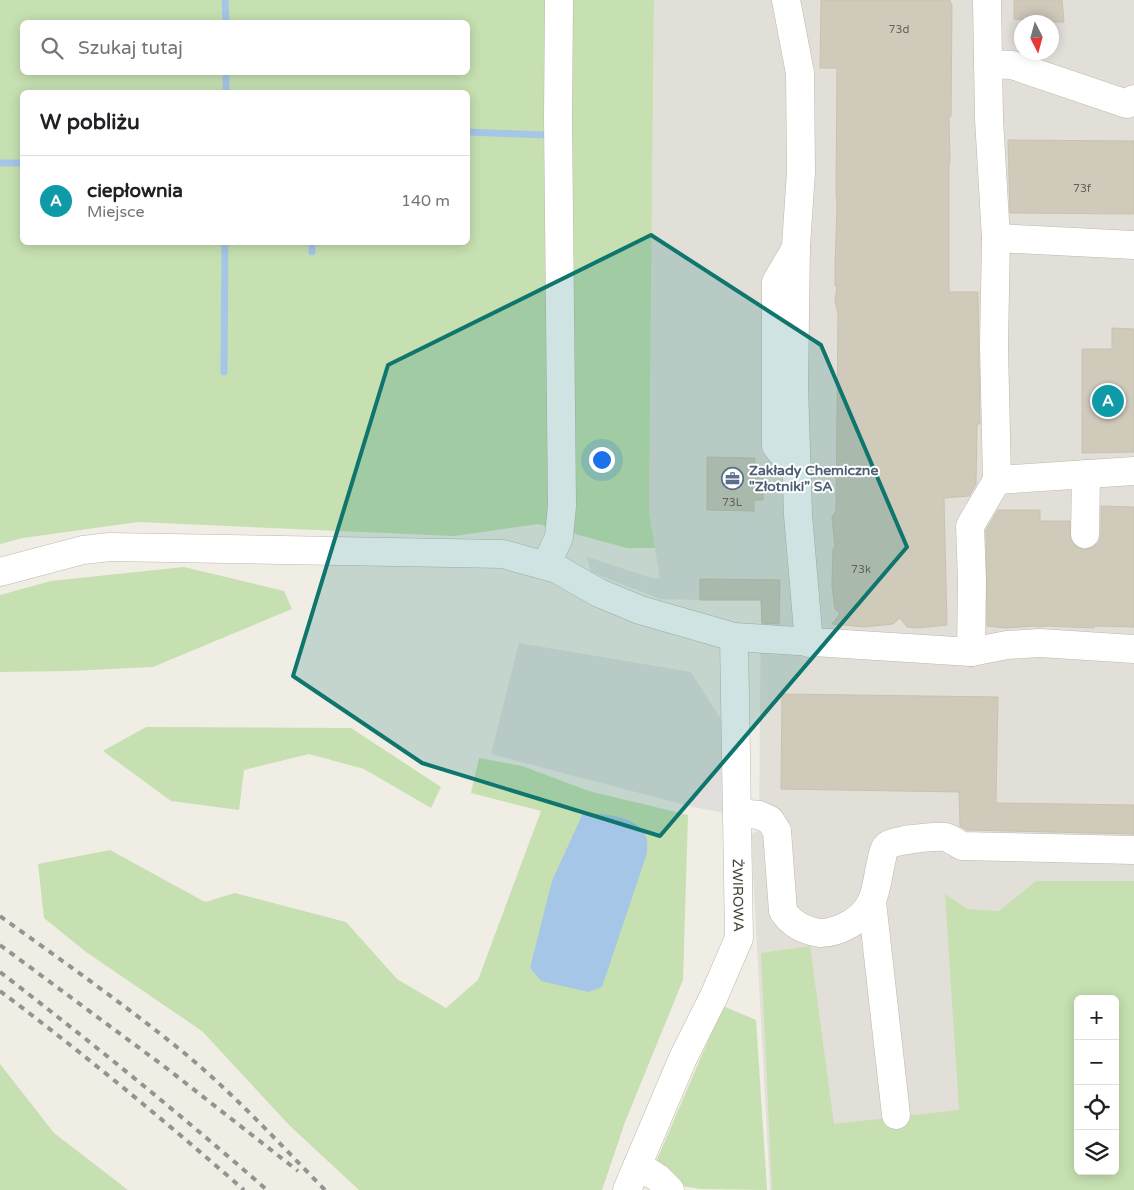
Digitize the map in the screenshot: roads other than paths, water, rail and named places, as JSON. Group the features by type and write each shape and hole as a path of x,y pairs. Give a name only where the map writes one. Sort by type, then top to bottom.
{"street":[{"path":"546,565 559,537 562,506 558,118 559,0"},
{"path":"786,0 800,74 801,172 796,246 794,386 798,515 809,643"},
{"path":"972,652 970,526 997,480 994,346 996,238 989,119 987,0"},
{"path":"988,64 1012,65 1132,104"},
{"path":"996,238 1134,245"},
{"path":"997,480 1134,471"},
{"path":"1085,534 1086,474"},
{"path":"0,572 83,550 110,546 503,554 557,569 599,593 640,610 734,637 972,652 1007,645 1040,643 1134,648"},
{"name":"ŻWIROWA","path":"627,1190 682,1058 714,996 739,938 734,637"},
{"path":"738,812 765,817 770,820 777,831 783,911 789,920 799,927 813,932 826,933 840,930 864,914 872,902 877,888 878,872 884,850 893,842 900,840 946,837 962,846 1134,850"},
{"path":"872,902 896,1116"},
{"path":"638,1165 658,1178 670,1190"}],"water":[{"path":"583,813 610,815 628,820 642,830 647,843 647,853 602,987 588,992 541,981 530,968 552,881"}],"waterway":[{"path":"225,0 226,20"},
{"path":"226,75 226,90"},
{"path":"470,132 545,135"},
{"path":"0,163 20,163"},
{"path":"224,372 225,245"},
{"path":"312,245 312,252"}],"railway":[{"path":"0,916 116,1000 202,1068 325,1190"},
{"path":"0,945 165,1067 298,1171"},
{"path":"0,972 135,1079 267,1190"},
{"path":"0,991 124,1088 244,1190"}],"place":[{"name":"ciepłownia","path":"1108,401"},
{"name":"Zakłady Chemiczne \"Złotniki\" SA","path":"733,478"}]}
